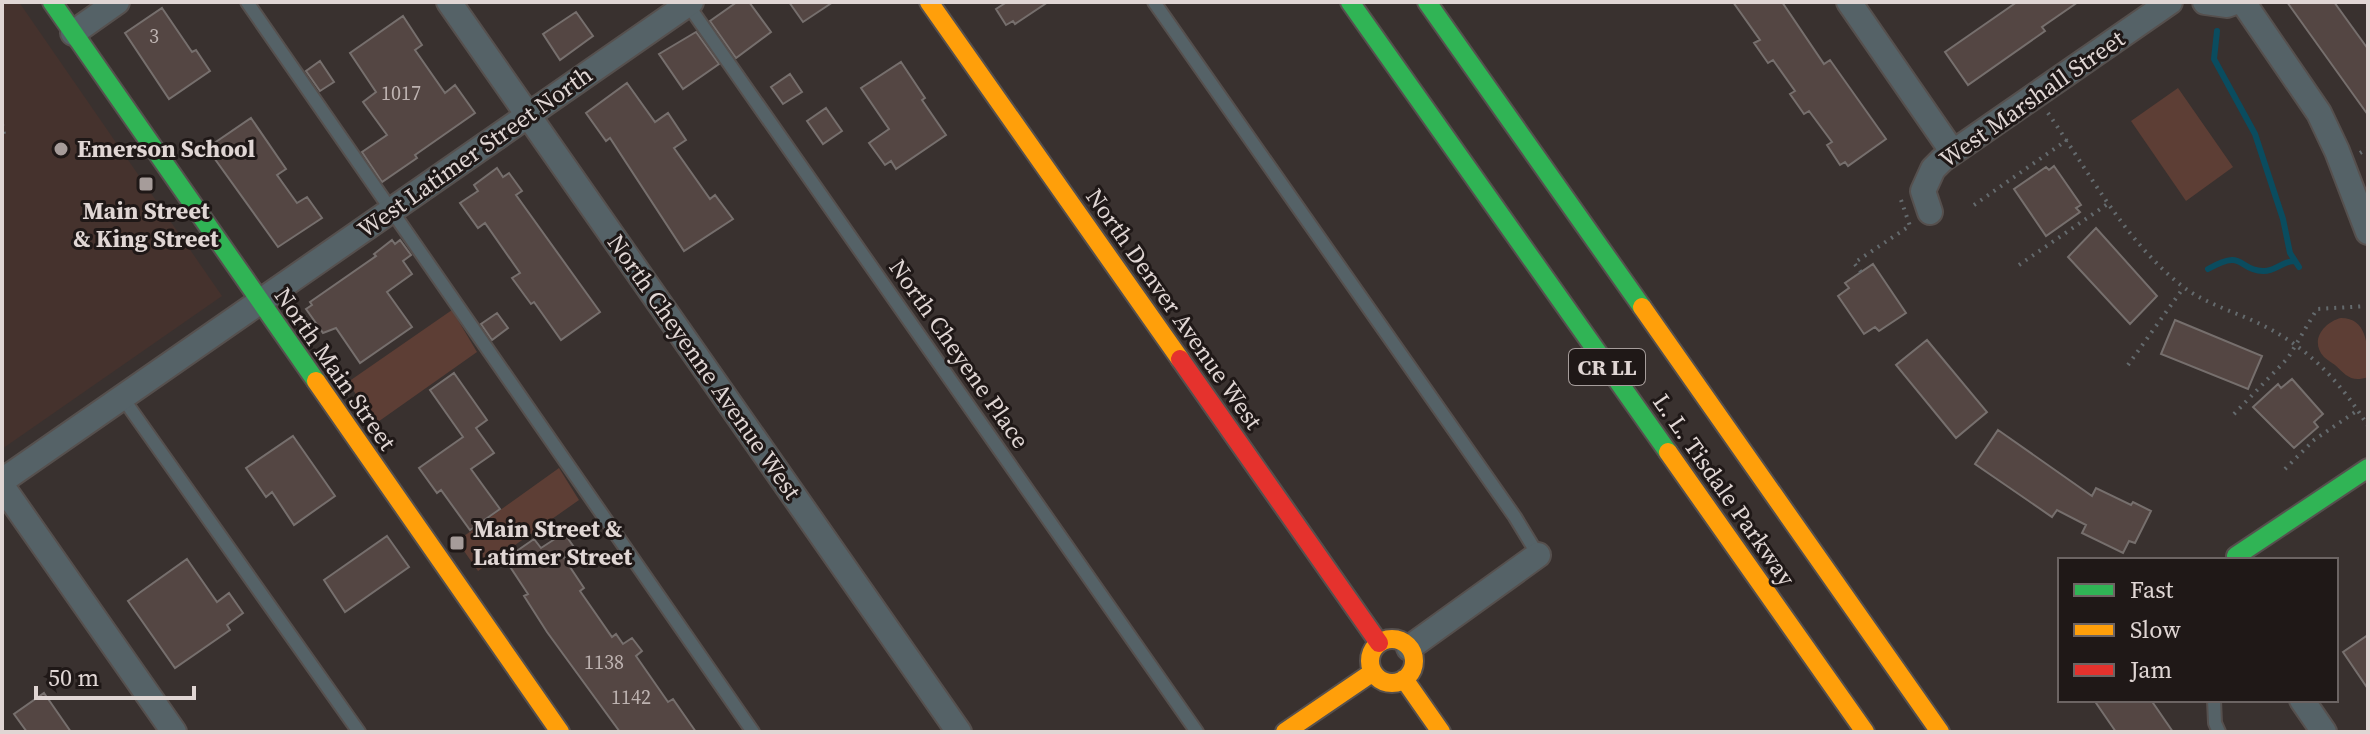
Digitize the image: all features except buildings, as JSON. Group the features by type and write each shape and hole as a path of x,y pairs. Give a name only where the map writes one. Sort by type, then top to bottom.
{"main road":[{"name":"North Main Street","path":"52,2 560,732"},
{"name":"North Denver Avenue West","path":"929,2 1379,643"},
{"name":"L. L. Tisdale Parkway","path":"1350,2 1865,732"},
{"name":"L. L. Tisdale Parkway","path":"1427,2 1940,732"},
{"path":"2234,558 2368,468"},
{"path":"1396,639 1409,648 1413,666 1404,679 1391,683 1383,681 1373,672 1370,656 1379,643 1396,639"},
{"path":"1285,732 1373,672"},
{"path":"1404,679 1441,732"}],"street":[{"path":"73,33 117,2"},
{"name":"North Cheyenne Avenue West","path":"449,2 959,732"},
{"path":"1849,2 1952,151"},
{"name":"West Marshall Street","path":"1920,219 1927,179 1952,151 2170,2"},
{"path":"2205,2 2213,5 2235,2"},
{"path":"2243,2 2319,113 2368,232"},
{"name":"West Latimer Street North","path":"2,484 688,3"},
{"path":"2,484 174,732"},
{"path":"1409,648 1538,555"},
{"path":"2303,702 2324,732"}],"lane":[{"path":"247,2 753,732"},
{"path":"1154,2 1515,517 1538,555"},
{"name":"North Cheyene Place","path":"688,3 1197,732"},
{"path":"122,397 359,732"},
{"path":"2214,702 2215,723 2219,732"}],"path":[{"path":"2048,113 2145,251 2184,287 2212,304 2263,325 2296,346 2340,384 2368,426"},
{"path":"2,124 2,140"},
{"path":"1974,205 2067,140"},
{"path":"1901,190 1903,212 1920,219"},
{"path":"2019,265 2110,203"},
{"path":"1861,272 1854,263 1920,219"},
{"path":"2128,365 2184,287"},
{"path":"2234,414 2271,377 2296,346 2317,309 2368,306"},
{"path":"2285,469 2314,440 2358,410"}],"shaded area":[{"name":"Emerson School","path":"2,2 19,2 222,296 2,449"},
{"path":"2178,88 2233,167 2186,201 2131,121"},
{"path":"452,310 477,352 375,424 348,382"},
{"path":"2341,318 2357,324 2362,330 2367,347 2368,377 2349,377 2320,351 2320,333"},
{"path":"559,468 579,500 478,571 457,541"}],"waterway":[{"path":"2217,31 2214,59 2255,134 2283,219 2290,253 2299,267"},
{"path":"2208,269 2235,260 2255,270 2267,271 2294,261"}],"traffic: fast":[{"path":"52,2 316,381"},
{"path":"1350,2 1668,452"},
{"path":"1427,2 1642,307"},
{"path":"2236,556 2368,468"}],"traffic: slow":[{"path":"929,2 1180,359"},
{"path":"1642,307 1940,732"},
{"path":"316,381 560,732"},
{"path":"1668,452 1865,732"},
{"path":"1392,639 1407,646 1414,661 1407,676 1392,683 1377,676 1370,661 1377,646 1392,639"},
{"path":"1285,732 1373,672"},
{"path":"1404,679 1441,732"}],"traffic: jam":[{"path":"1180,359 1379,643"}],"place":[{"name":"Emerson School","path":"61,149"},
{"name":"Main Street & King Street","path":"146,184"},
{"name":"Main Street & Latimer Street","path":"457,543"}]}
